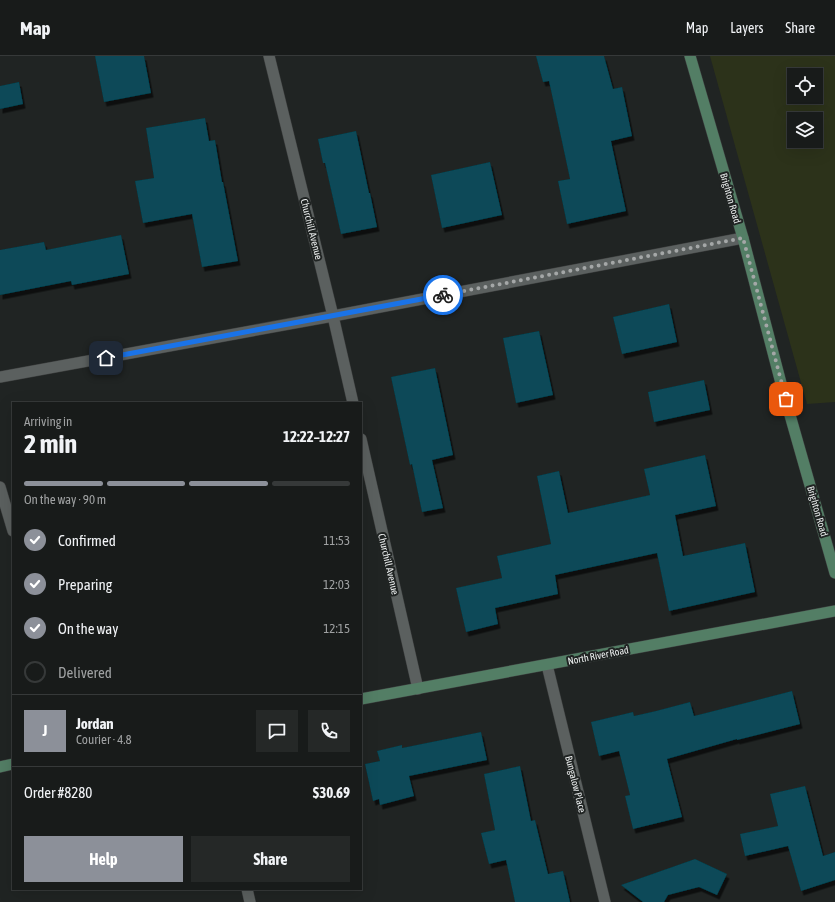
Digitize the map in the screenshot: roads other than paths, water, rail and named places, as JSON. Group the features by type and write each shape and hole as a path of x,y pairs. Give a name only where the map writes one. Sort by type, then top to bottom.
{"main road":[{"name":"Brighton Road","path":"690,56 743,238 782,387 835,573"},
{"name":"North River Road","path":"362,699 835,611"},
{"path":"0,767 12,764"}],"street":[{"name":"Churchill Avenue","path":"269,56 353,402"},
{"path":"0,377 333,316 743,238"},
{"name":"Churchill Avenue","path":"362,443 418,689"},
{"path":"0,487 12,528"},
{"name":"Bungalow Place","path":"547,665 605,902"},
{"path":"246,890 250,902"}]}
